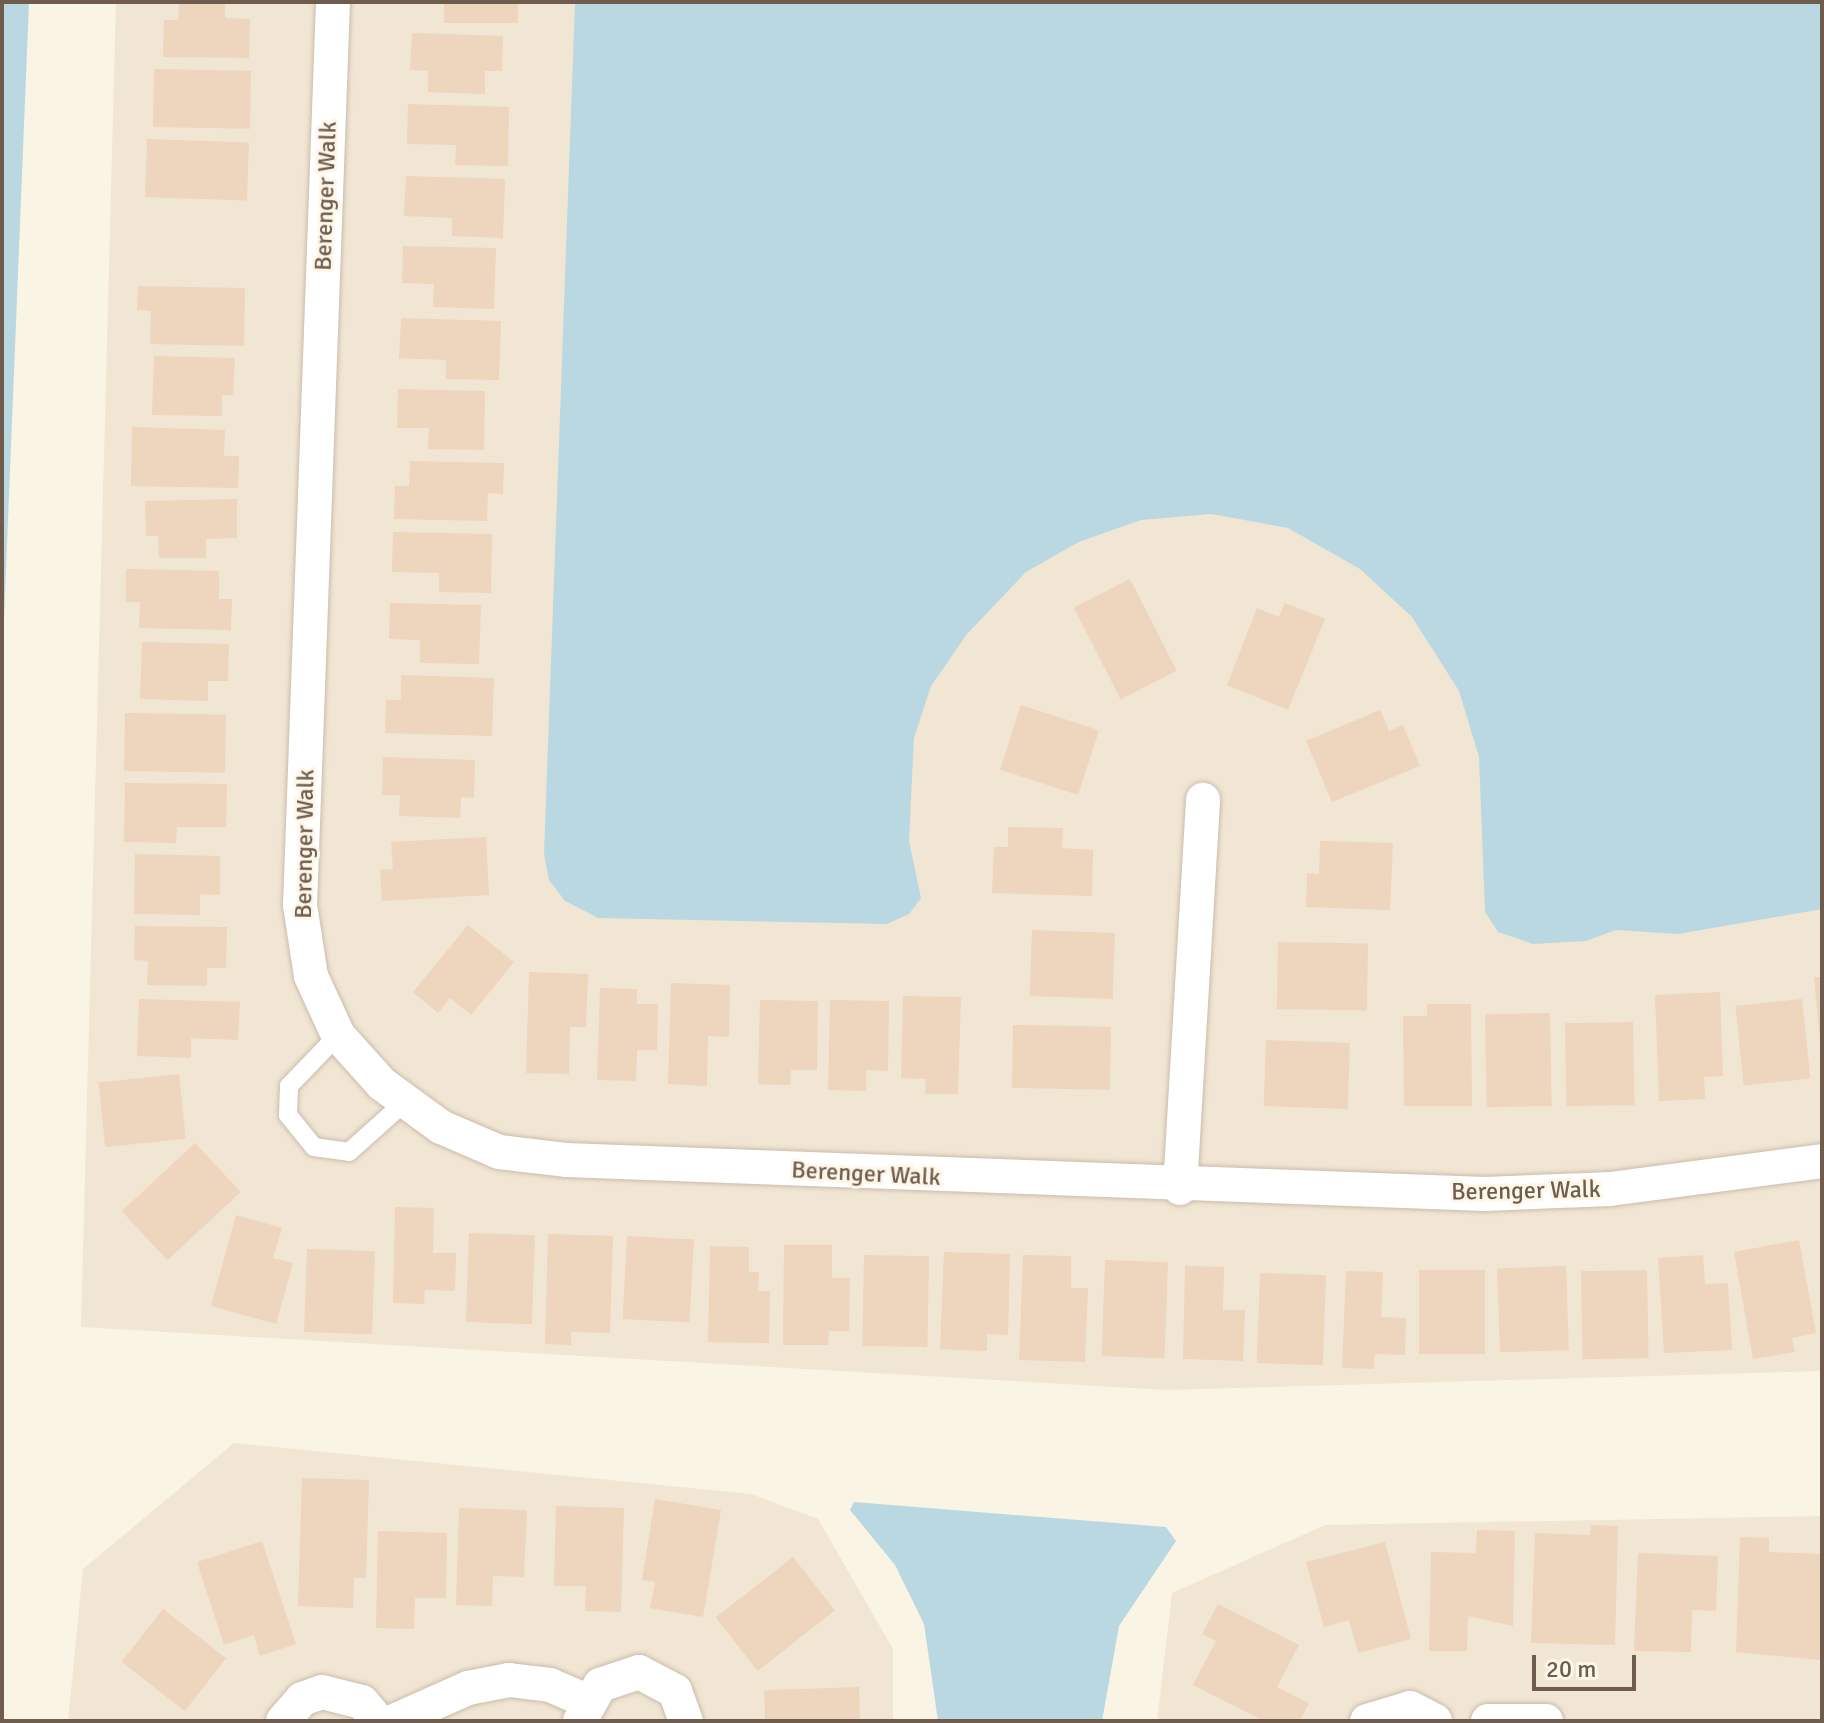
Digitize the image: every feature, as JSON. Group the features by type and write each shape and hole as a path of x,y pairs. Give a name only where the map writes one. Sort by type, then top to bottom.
{"street":[{"name":"Berenger Walk","path":"333,2 300,905 311,976 338,1035 405,1102 499,1152 566,1160 1180,1188 1610,1189 1822,1161"},
{"path":"1180,1188 1203,800"},
{"path":"394,1721 468,1688 509,1680 550,1685 584,1711 618,1675 639,1672 675,1691 686,1721"},
{"path":"283,1721 302,1699 322,1692 362,1702 378,1721"},
{"path":"1367,1721 1410,1708 1435,1721"},
{"path":"1488,1721 1546,1721"}],"lane":[{"path":"338,1035 289,1086 288,1115 314,1147 349,1152 405,1102"}],"shaded area":[{"path":"116,2 1822,2 1822,1371 1167,1390 81,1327"},
{"path":"234,1443 751,1494 818,1519 893,1649 893,1721 68,1721 83,1569"},
{"path":"1822,1516 1822,1721 1157,1721 1172,1593 1325,1525"}],"water":[{"path":"2,2 29,2 2,668"},
{"path":"575,2 1822,2 1822,909 1678,934 1616,930 1586,941 1533,944 1498,932 1485,912 1479,757 1459,691 1412,617 1360,569 1288,528 1211,514 1141,520 1079,542 1026,572 967,634 931,686 914,738 909,841 921,898 909,914 887,924 598,918 565,901 549,880 544,854"},
{"path":"854,1502 1166,1527 1176,1541 1119,1626 1102,1721 938,1721 924,1624 895,1565 850,1510"}],"building":[{"path":"179,2 225,2 225,18 250,19 249,58 163,57 164,20 178,20"},
{"path":"444,2 518,2 518,23 444,23"},
{"path":"412,33 503,36 502,71 485,71 485,94 428,92 428,71 410,70"},
{"path":"154,69 251,71 250,129 153,127"},
{"path":"408,104 509,107 508,166 455,165 456,145 407,144"},
{"path":"147,139 249,143 247,201 145,197"},
{"path":"406,176 505,179 503,238 452,236 452,218 404,216"},
{"path":"403,246 496,248 494,309 433,307 434,284 402,283"},
{"path":"138,286 245,288 244,346 150,344 151,311 137,310"},
{"path":"401,318 501,321 499,380 446,379 446,360 399,358"},
{"path":"154,356 235,358 233,395 222,395 222,416 152,415"},
{"path":"398,389 485,391 484,450 428,449 429,428 397,428"},
{"path":"132,427 225,430 224,456 239,456 238,488 131,486"},
{"path":"410,461 504,463 503,494 488,493 487,521 394,519 395,486 409,486"},
{"path":"237,499 237,538 206,539 206,558 159,558 158,536 146,536 145,501"},
{"path":"393,532 492,534 491,593 439,592 439,573 392,572"},
{"path":"126,569 219,571 219,599 232,599 231,630 139,628 140,602 126,602"},
{"path":"1130,579 1177,671 1121,699 1074,608"},
{"path":"390,603 481,605 479,664 420,663 420,640 389,639"},
{"path":"1285,603 1325,619 1288,710 1227,685 1257,608 1279,617"},
{"path":"142,642 229,644 228,681 208,681 208,701 140,699"},
{"path":"401,675 494,678 492,736 385,733 386,700 401,700"},
{"path":"1021,705 1099,730 1078,795 1000,770"},
{"path":"1380,710 1389,731 1403,725 1420,766 1332,802 1306,741"},
{"path":"125,713 226,715 225,773 124,771"},
{"path":"383,757 475,760 474,798 461,797 460,818 399,816 400,795 382,795"},
{"path":"125,783 227,784 226,827 177,827 176,843 124,842"},
{"path":"1008,827 1063,828 1062,848 1093,850 1092,896 992,893 994,847 1008,847"},
{"path":"486,837 489,895 382,901 380,870 393,869 391,842"},
{"path":"1320,841 1393,843 1390,910 1306,907 1307,873 1319,874"},
{"path":"135,854 220,856 220,895 200,894 200,915 134,914"},
{"path":"468,925 514,962 471,1015 450,998 438,1013 413,992"},
{"path":"135,926 227,927 226,968 207,968 207,986 147,985 148,961 134,960"},
{"path":"1032,930 1115,933 1113,999 1030,996"},
{"path":"1278,942 1368,944 1367,1011 1277,1009"},
{"path":"529,972 588,974 586,1027 570,1027 569,1074 526,1073"},
{"path":"1814,977 1822,977 1822,1042 1820,1042"},
{"path":"671,983 730,985 729,1037 708,1036 707,1086 668,1084"},
{"path":"600,988 637,989 637,1004 658,1004 657,1050 637,1050 636,1081 597,1080"},
{"path":"1720,992 1723,1076 1704,1077 1705,1099 1659,1101 1655,995"},
{"path":"903,996 961,997 958,1094 925,1094 926,1079 901,1078"},
{"path":"139,999 240,1002 238,1040 191,1038 191,1058 137,1056"},
{"path":"1802,999 1810,1079 1744,1086 1735,1006"},
{"path":"760,1000 818,1001 817,1070 791,1070 790,1085 758,1084"},
{"path":"830,1000 889,1001 888,1071 866,1070 866,1091 828,1090"},
{"path":"1427,1004 1471,1004 1472,1106 1404,1106 1403,1016 1427,1016"},
{"path":"1550,1013 1552,1106 1487,1107 1485,1014"},
{"path":"1633,1022 1634,1105 1566,1106 1565,1023"},
{"path":"1013,1025 1111,1027 1110,1090 1012,1088"},
{"path":"1266,1040 1350,1043 1348,1109 1264,1106"},
{"path":"179,1074 186,1139 105,1147 98,1082"},
{"path":"195,1143 241,1192 168,1260 122,1211"},
{"path":"395,1207 434,1208 433,1253 456,1253 455,1291 425,1290 424,1304 393,1303"},
{"path":"236,1215 282,1228 273,1258 293,1263 276,1324 211,1306"},
{"path":"469,1233 535,1235 532,1324 466,1322"},
{"path":"548,1234 613,1236 610,1333 571,1332 571,1345 545,1344"},
{"path":"627,1236 694,1240 690,1322 623,1319"},
{"path":"1799,1240 1816,1333 1792,1338 1795,1352 1753,1359 1734,1252"},
{"path":"784,1245 832,1245 832,1278 850,1278 849,1331 829,1331 828,1345 783,1345"},
{"path":"710,1246 749,1247 749,1272 759,1272 758,1291 770,1291 769,1343 708,1342"},
{"path":"307,1249 375,1251 372,1334 304,1332"},
{"path":"944,1252 1010,1254 1008,1335 987,1334 987,1351 940,1349"},
{"path":"864,1255 929,1256 927,1347 862,1346"},
{"path":"1023,1255 1071,1256 1071,1288 1088,1288 1085,1362 1019,1360"},
{"path":"1703,1255 1705,1284 1728,1283 1732,1350 1664,1353 1658,1258"},
{"path":"1105,1260 1168,1262 1165,1358 1102,1356"},
{"path":"1185,1266 1224,1267 1223,1310 1245,1310 1243,1361 1183,1359"},
{"path":"1566,1266 1569,1350 1500,1352 1497,1268"},
{"path":"1419,1270 1485,1270 1485,1354 1419,1354"},
{"path":"1647,1270 1649,1358 1583,1359 1581,1271"},
{"path":"1346,1271 1383,1272 1381,1317 1406,1318 1405,1355 1375,1354 1374,1369 1342,1368"},
{"path":"1260,1273 1326,1275 1323,1365 1257,1363"},
{"path":"302,1478 369,1480 366,1578 354,1578 353,1608 298,1606"},
{"path":"655,1499 721,1510 703,1617 650,1608 655,1582 642,1580"},
{"path":"556,1506 624,1508 621,1612 585,1611 586,1586 554,1586"},
{"path":"459,1508 527,1510 524,1577 493,1576 492,1606 456,1605"},
{"path":"1591,1525 1618,1526 1615,1645 1531,1643 1535,1533 1590,1535"},
{"path":"1477,1530 1515,1531 1513,1626 1468,1616 1467,1651 1429,1651 1431,1552 1476,1553"},
{"path":"378,1531 447,1533 446,1598 415,1598 414,1629 376,1628"},
{"path":"1740,1537 1769,1538 1769,1552 1822,1554 1820,1660 1736,1652"},
{"path":"262,1541 296,1644 260,1656 254,1635 224,1645 197,1562"},
{"path":"1385,1542 1411,1639 1358,1653 1349,1620 1324,1627 1306,1562"},
{"path":"1638,1553 1718,1556 1716,1611 1692,1610 1691,1652 1634,1651"},
{"path":"793,1557 835,1611 758,1671 716,1617"},
{"path":"1218,1604 1299,1645 1277,1687 1309,1703 1300,1721 1264,1721 1193,1685 1216,1641 1202,1634"},
{"path":"163,1609 226,1658 185,1711 122,1662"},
{"path":"859,1687 860,1721 765,1721 764,1690"}]}
